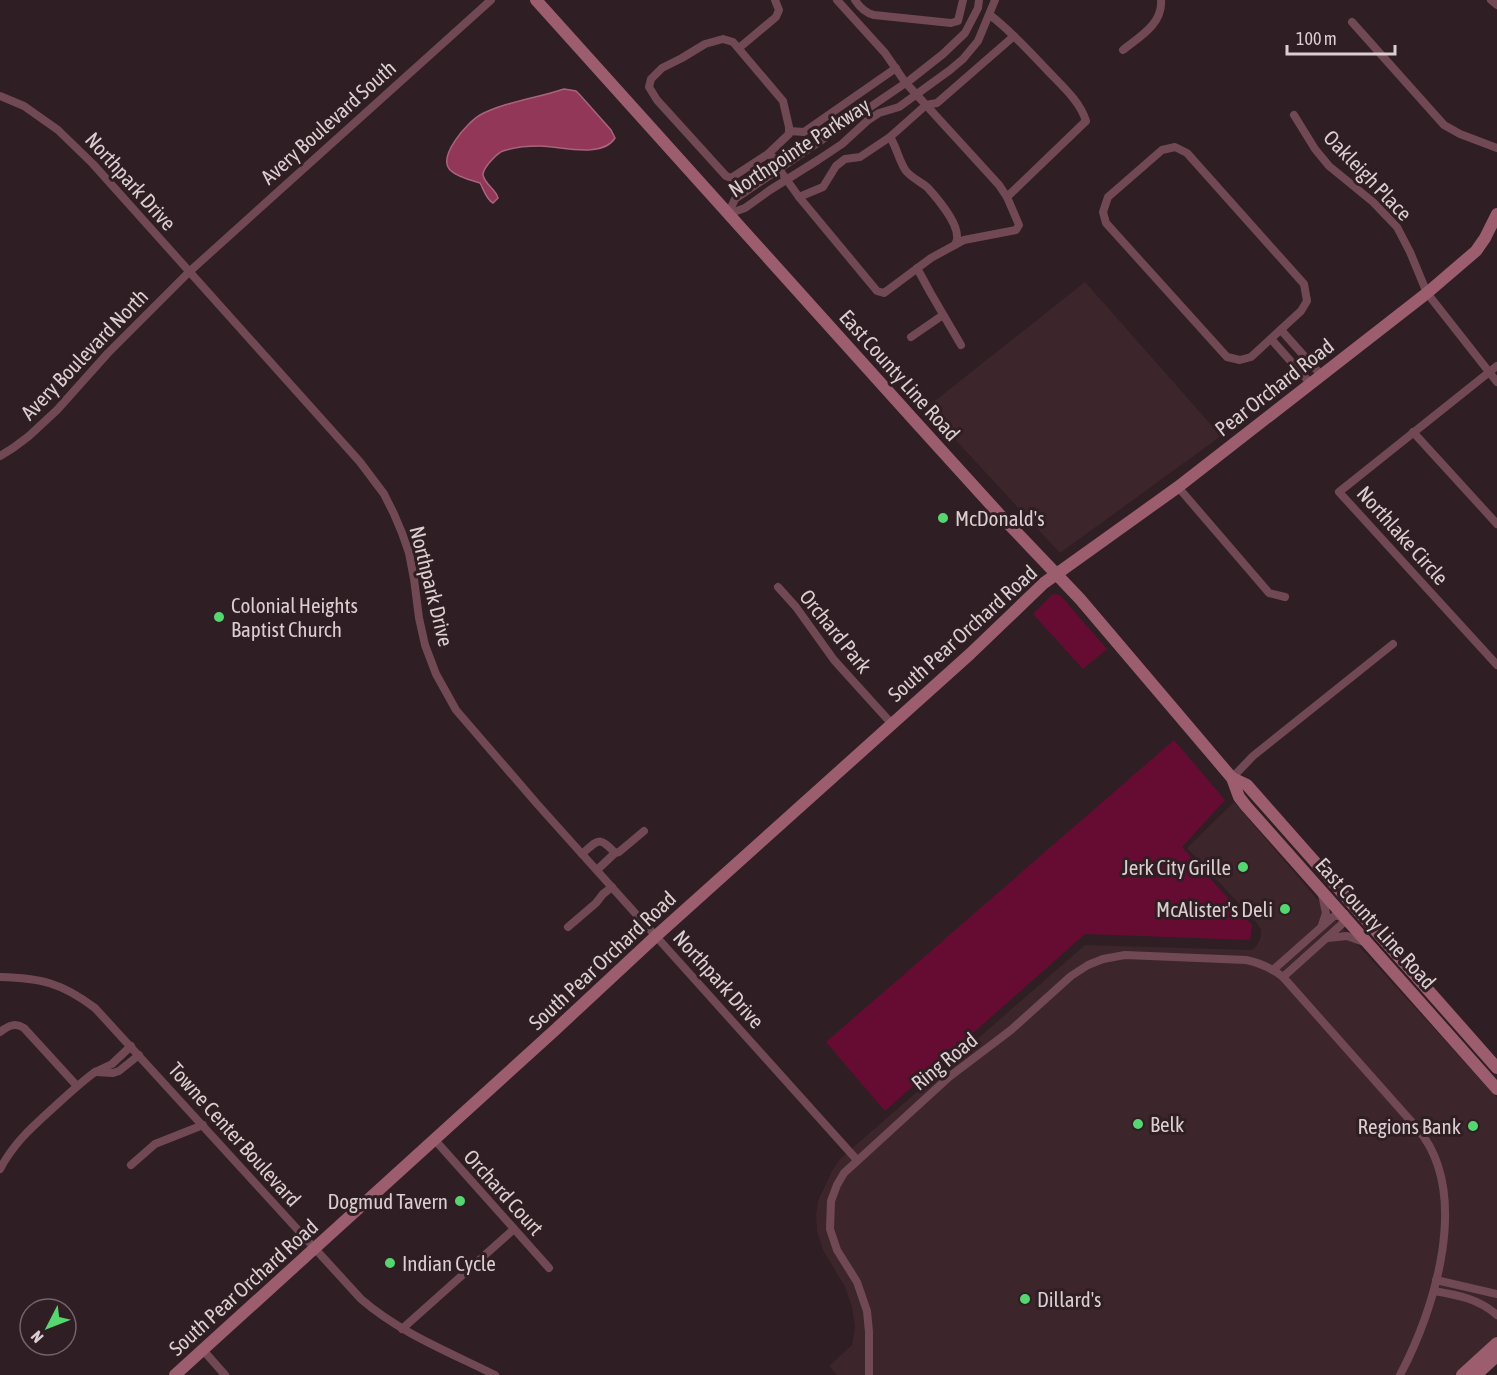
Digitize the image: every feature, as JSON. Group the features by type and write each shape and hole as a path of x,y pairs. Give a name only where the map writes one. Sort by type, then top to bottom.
{"main road":[{"name":"East County Line Road","path":"536,0 1001,516 1080,599 1232,778 1239,797 1246,806 1497,1089"},
{"name":"Pear Orchard Road","path":"1057,574 1178,487 1427,293 1476,251 1497,214"},
{"name":"South Pear Orchard Road","path":"175,1375 656,936 970,654 1044,583 1057,574"},
{"name":"East County Line Road","path":"1232,778 1247,785 1497,1068"},
{"path":"1462,1375 1497,1343"},
{"path":"1476,1375 1497,1356"}],"street":[{"name":"Avery Boulevard South","path":"189,272 491,0"},
{"path":"739,48 776,16 779,10 775,0"},
{"path":"768,154 774,158 799,197 877,291 884,293 931,258 964,240 1016,230 1019,225 999,184 905,82 885,52 837,0"},
{"path":"855,0 867,14 951,23 958,21 963,0"},
{"name":"Northpointe Parkway","path":"728,214 735,198 917,74 951,47 964,33 978,8 979,0"},
{"name":"Northpointe Parkway","path":"728,214 745,208 842,144 879,113 899,107 963,59 981,36 995,0"},
{"path":"1123,50 1151,27 1158,17 1161,0"},
{"path":"1491,0 1497,5"},
{"path":"990,15 1014,36 1075,100 1086,121 1007,197"},
{"path":"1352,22 1444,125 1460,134 1497,148"},
{"path":"967,27 981,36"},
{"path":"799,197 823,187 836,166 845,159 860,157 890,137 927,105 938,103 1014,36"},
{"path":"723,39 733,42 783,101 789,131 789,134 768,154 731,178 726,176 657,100 650,87 651,79 662,68 705,44 723,39"},
{"path":"789,131 804,132 896,68"},
{"name":"Northpark Drive","path":"0,96 24,106 58,130 93,164 373,478 394,514 406,543 414,579 418,618 425,645 447,696 467,724 857,1160"},
{"name":"Oakleigh Place","path":"1294,115 1315,149 1329,166 1373,202 1397,227 1427,293 1497,382"},
{"path":"890,137 909,175 927,187 953,222 958,236 955,245"},
{"path":"1175,147 1187,153 1304,284 1307,300 1301,311 1281,330 1251,357 1240,360 1227,357 1106,224 1103,212 1108,197 1162,150 1175,147"},
{"path":"917,268 961,345"},
{"name":"Avery Boulevard North","path":"0,456 14,448 50,417 108,353 189,272"},
{"path":"912,338 943,315"},
{"path":"1281,330 1321,375"},
{"path":"1271,339 1311,384"},
{"name":"Northlake Circle","path":"1497,366 1339,492 1497,665"},
{"path":"1413,432 1497,524"},
{"path":"1178,487 1269,593 1285,597"},
{"name":"Orchard Park","path":"778,587 834,660 891,723"},
{"path":"1232,778 1253,756 1393,644"},
{"path":"597,870 644,831"},
{"path":"582,854 600,841 606,843 615,853"},
{"path":"568,927 612,887"},
{"path":"1321,891 1326,908 1321,927"},
{"path":"1282,978 1342,924 1343,916 1354,906"},
{"path":"1273,970 1334,916 1343,916"},
{"path":"1326,938 1347,936 1368,943"},
{"name":"Ring Road","path":"869,1375 867,1311 857,1282 837,1250 830,1229 830,1209 834,1193 844,1173 949,1077 1011,1030 1071,976 1096,961 1117,956 1136,955 1253,962 1273,970 1417,1128 1433,1150 1441,1171 1445,1193 1444,1228 1434,1291 1418,1338 1400,1375"},
{"name":"Towne Center Boulevard","path":"0,977 45,981 77,996 95,1008 361,1299 402,1329 495,1375"},
{"path":"0,1032 17,1024 77,1086"},
{"path":"112,1069 131,1046"},
{"path":"0,1169 22,1137 77,1086 95,1072 112,1069 118,1071 139,1055"},
{"path":"131,1165 155,1144 203,1125"},
{"name":"Orchard Court","path":"434,1139 549,1268"},
{"path":"402,1329 514,1229"},
{"path":"1436,1280 1497,1294"},
{"path":"1470,1287 1483,1292 1497,1302"},
{"path":"1434,1291 1475,1300 1497,1315"},
{"path":"203,1350 225,1375"}],"shaded area":[{"path":"564,89 576,91 611,130 615,138 609,144 591,150 535,146 501,152 489,163 483,173 486,182 498,198 493,203 480,183 450,170 447,164 451,148 468,125 480,115"},
{"path":"1085,282 1221,436 1060,553 926,408"},
{"path":"1053,594 1060,595 1107,649 1083,669 1033,614"},
{"path":"1174,740 1225,800 1182,847 1252,925 1250,940 1085,934 885,1111 826,1042"},
{"path":"1234,802 1330,914 1497,1098 1497,1336 1455,1375 837,1375 829,1366 852,1345 855,1327 852,1307 845,1287 823,1250 817,1231 816,1215 818,1201 840,1159 1085,945 1252,950 1256,947 1261,937 1261,930 1257,923 1187,848"}],"place":[{"name":"McDonald's","path":"943,518"},
{"name":"Colonial Heights Baptist Church","path":"219,617"},
{"name":"Jerk City Grille","path":"1243,867"},
{"name":"McAlister's Deli","path":"1285,909"},
{"name":"Belk","path":"1138,1124"},
{"name":"Regions Bank","path":"1473,1126"},
{"name":"Dogmud Tavern","path":"460,1201"},
{"name":"Indian Cycle","path":"390,1263"},
{"name":"Dillard's","path":"1025,1299"}]}
